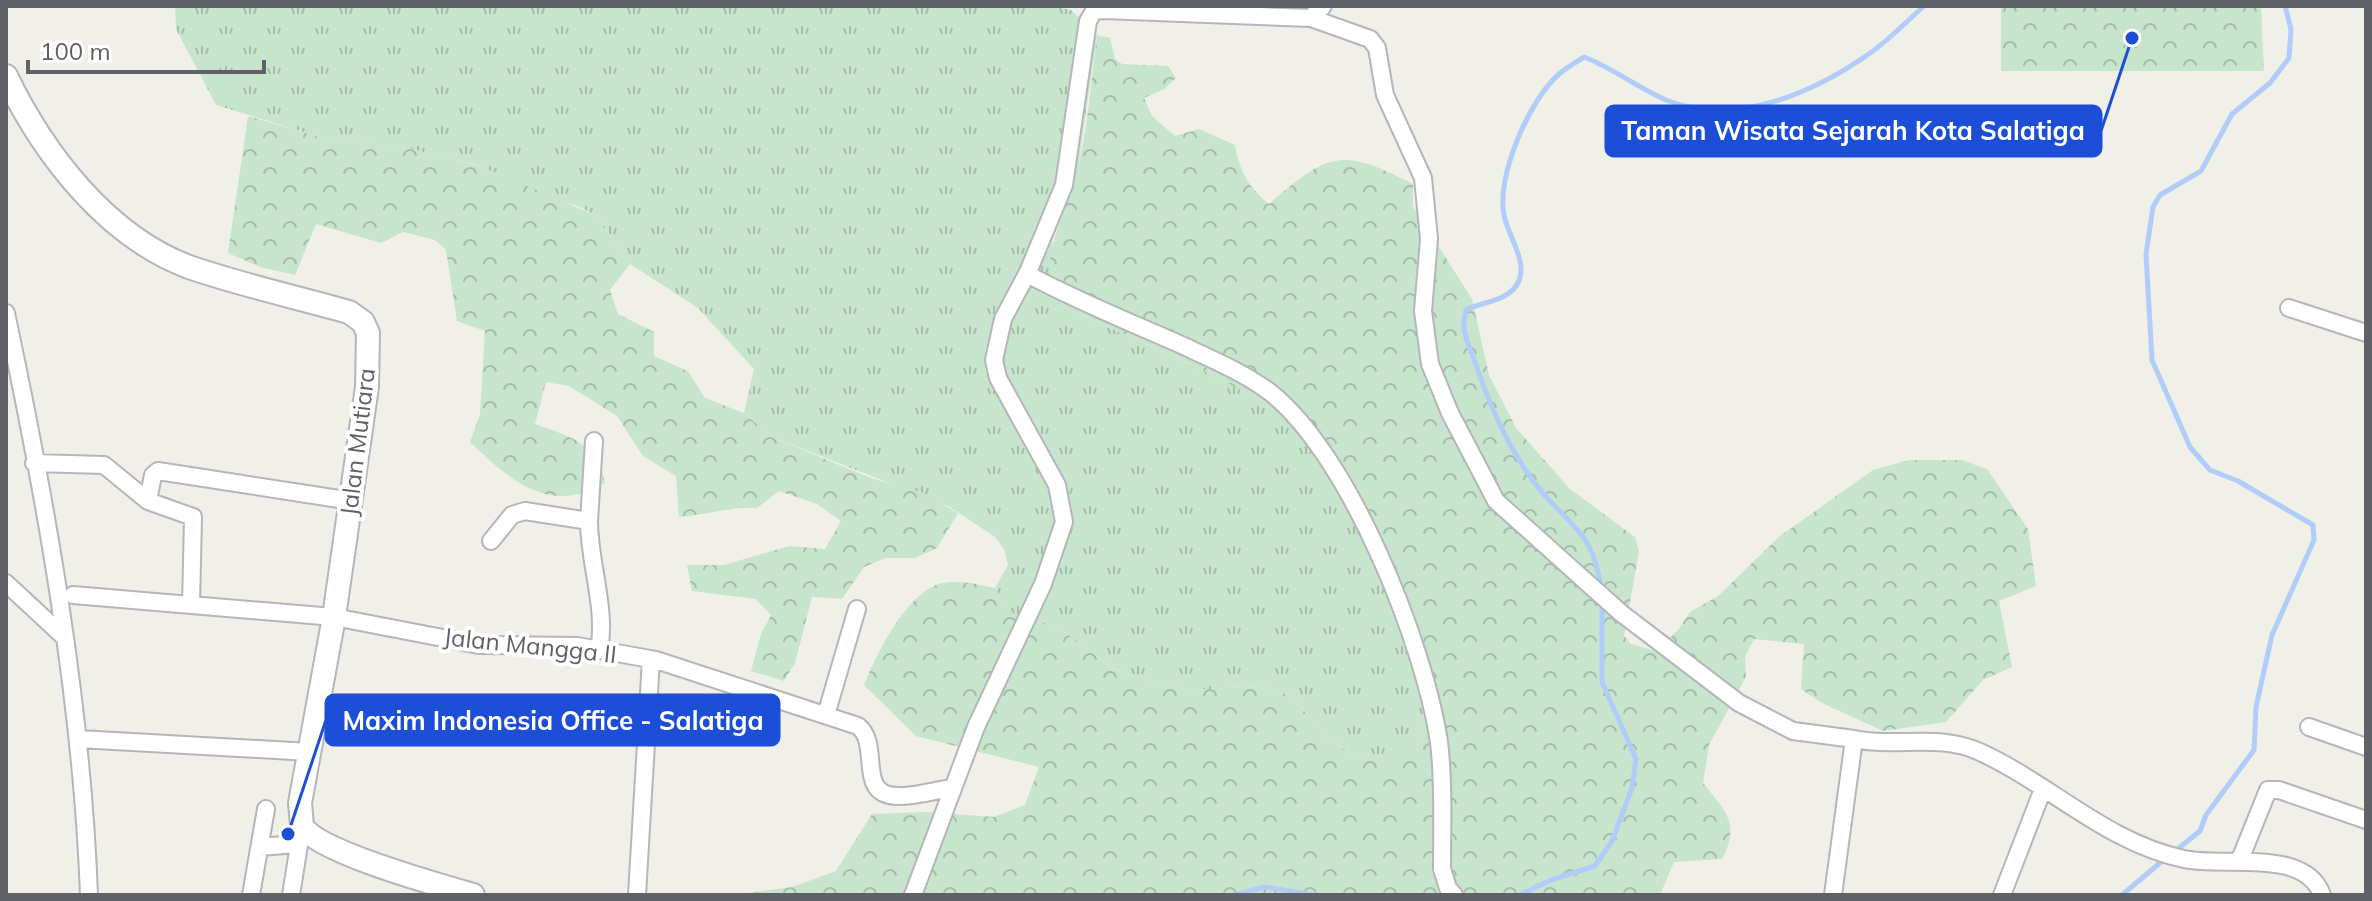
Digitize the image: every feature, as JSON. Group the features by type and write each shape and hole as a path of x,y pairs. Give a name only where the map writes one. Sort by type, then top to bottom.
{"street":[{"path":"913,895 976,727 1043,584 1064,522 1057,485 998,378 994,360 1003,319 1027,274 1064,185 1088,21 1094,11 1157,10 1317,12 1370,39 1377,48 1385,95 1423,178 1429,239 1423,311 1430,364 1450,413 1496,501 1621,613 1739,703 1793,731 1854,739 1960,744 1994,759 2128,839 2186,860 2299,869 2318,883 2322,895"},
{"name":"Jalan Mutiara","path":"6,76 25,114 76,183 145,245 188,266 349,312 363,322 368,333 367,387 352,501 300,803 299,835"},
{"path":"1027,274 1081,303 1241,372 1272,394 1313,440 1388,571 1413,640 1439,743 1442,869 1448,888 1454,895"},
{"path":"2289,308 2366,333"},
{"path":"6,313 79,739 89,895"},
{"path":"594,441 589,552 603,630 599,650"},
{"path":"34,463 102,464 148,501 194,518 191,605"},
{"path":"148,501 152,476 158,471 352,501"},
{"path":"491,541 512,515 525,511 589,521"},
{"path":"6,583 63,636"},
{"name":"Jalan Mangga II","path":"73,595 334,617 479,645 577,646 651,659 858,726 867,733 872,778 877,789 900,796 953,788"},
{"path":"826,715 857,609"},
{"path":"637,895 651,659"},
{"path":"2309,727 2366,747"},
{"path":"79,739 310,752"},
{"path":"1842,895 1833,894 1854,739"},
{"path":"2002,895 2043,789"},
{"path":"2239,862 2268,790 2279,790 2366,820"},
{"path":"251,895 266,809"},
{"path":"260,847 299,835 398,872 473,895"},
{"path":"291,895 299,835"}],"green space":[{"path":"175,6 1053,6 1071,10 1097,35 1077,175 1052,240 1060,302 1066,308 1193,365 1278,409 1323,462 1388,582 1424,713 1417,754 1385,761 1354,756 1329,738 1289,695 1261,686 1191,690 1144,679 1112,668 1059,628 1009,612 995,588 1008,565 1004,549 995,537 950,507 770,436 744,413 754,369 698,308 630,264 597,216 580,207 544,196 480,166 403,147 326,139 216,105 176,29"},
{"path":"2001,6 2261,6 2264,71 2001,71"},
{"path":"1097,35 1110,38 1115,59 1122,64 1168,66 1176,78 1164,89 1144,98 1152,116 1175,136 1199,129 1235,145 1246,178 1269,204 1307,173 1337,161 1369,164 1413,184 1413,206 1472,299 1489,375 1516,428 1570,489 1635,537 1639,551 1624,636 1631,644 1656,651 1678,630 1690,612 1718,596 1780,536 1873,470 1909,460 1962,460 1987,469 2028,529 2036,586 1999,601 2012,667 1983,680 1946,722 1883,731 1820,702 1801,689 1804,644 1754,639 1745,657 1746,677 1709,745 1703,783 1728,818 1728,847 1722,859 1674,862 1660,895 733,895 792,887 836,871 872,814 928,812 994,817 1025,805 1039,767 916,736 864,685 884,643 903,613 938,584 967,583 995,588 1010,612 1059,628 1112,668 1144,679 1191,690 1261,686 1289,695 1329,738 1354,756 1385,760 1417,753 1424,713 1388,582 1323,462 1278,409 1193,365 1066,308 1055,293 1050,260 1080,158"},
{"path":"248,116 326,139 403,147 480,166 597,216 630,264 610,290 618,314 654,332 654,356 688,371 705,398 744,413 770,436 871,478 921,492 958,513 937,548 915,558 885,558 864,567 842,599 812,597 795,663 784,681 751,671 761,634 771,615 756,599 692,591 687,565 724,565 789,546 825,549 841,521 817,504 779,491 757,508 679,517 676,476 643,456 617,416 569,386 546,382 535,424 570,437 589,450 601,469 605,483 566,496 548,495 516,480 470,442 480,414 485,331 457,321 446,250 435,240 403,232 381,243 316,224 295,275 260,267 228,253"}],"waterway":[{"path":"1601,588 1592,552 1585,539 1534,482 1507,439 1486,393 1464,331 1466,310 1506,295 1520,278 1520,260 1506,224 1503,199 1510,161 1526,120 1548,86 1584,57 1666,100 1693,108 1747,108 1774,101 1801,92 1851,66 1880,46 1924,6"},
{"path":"2175,851 2200,831 2206,815 2254,750 2256,707 2272,635 2314,540 2313,525 2238,481 2210,470 2190,447 2152,360 2146,254 2153,207 2160,195 2201,171 2232,114 2270,83 2289,58 2291,29 2285,6"},
{"path":"1519,895 1551,880 1595,866 1612,841 1632,788 1636,759 1602,682 1602,602"},
{"path":"2122,895 2167,857"},
{"path":"1234,895 1264,887 1315,895"}],"place":[{"name":"Taman Wisata Sejarah Kota Salatiga","path":"2132,38"},
{"name":"Maxim Indonesia Office - Salatiga","path":"288,834"}]}
